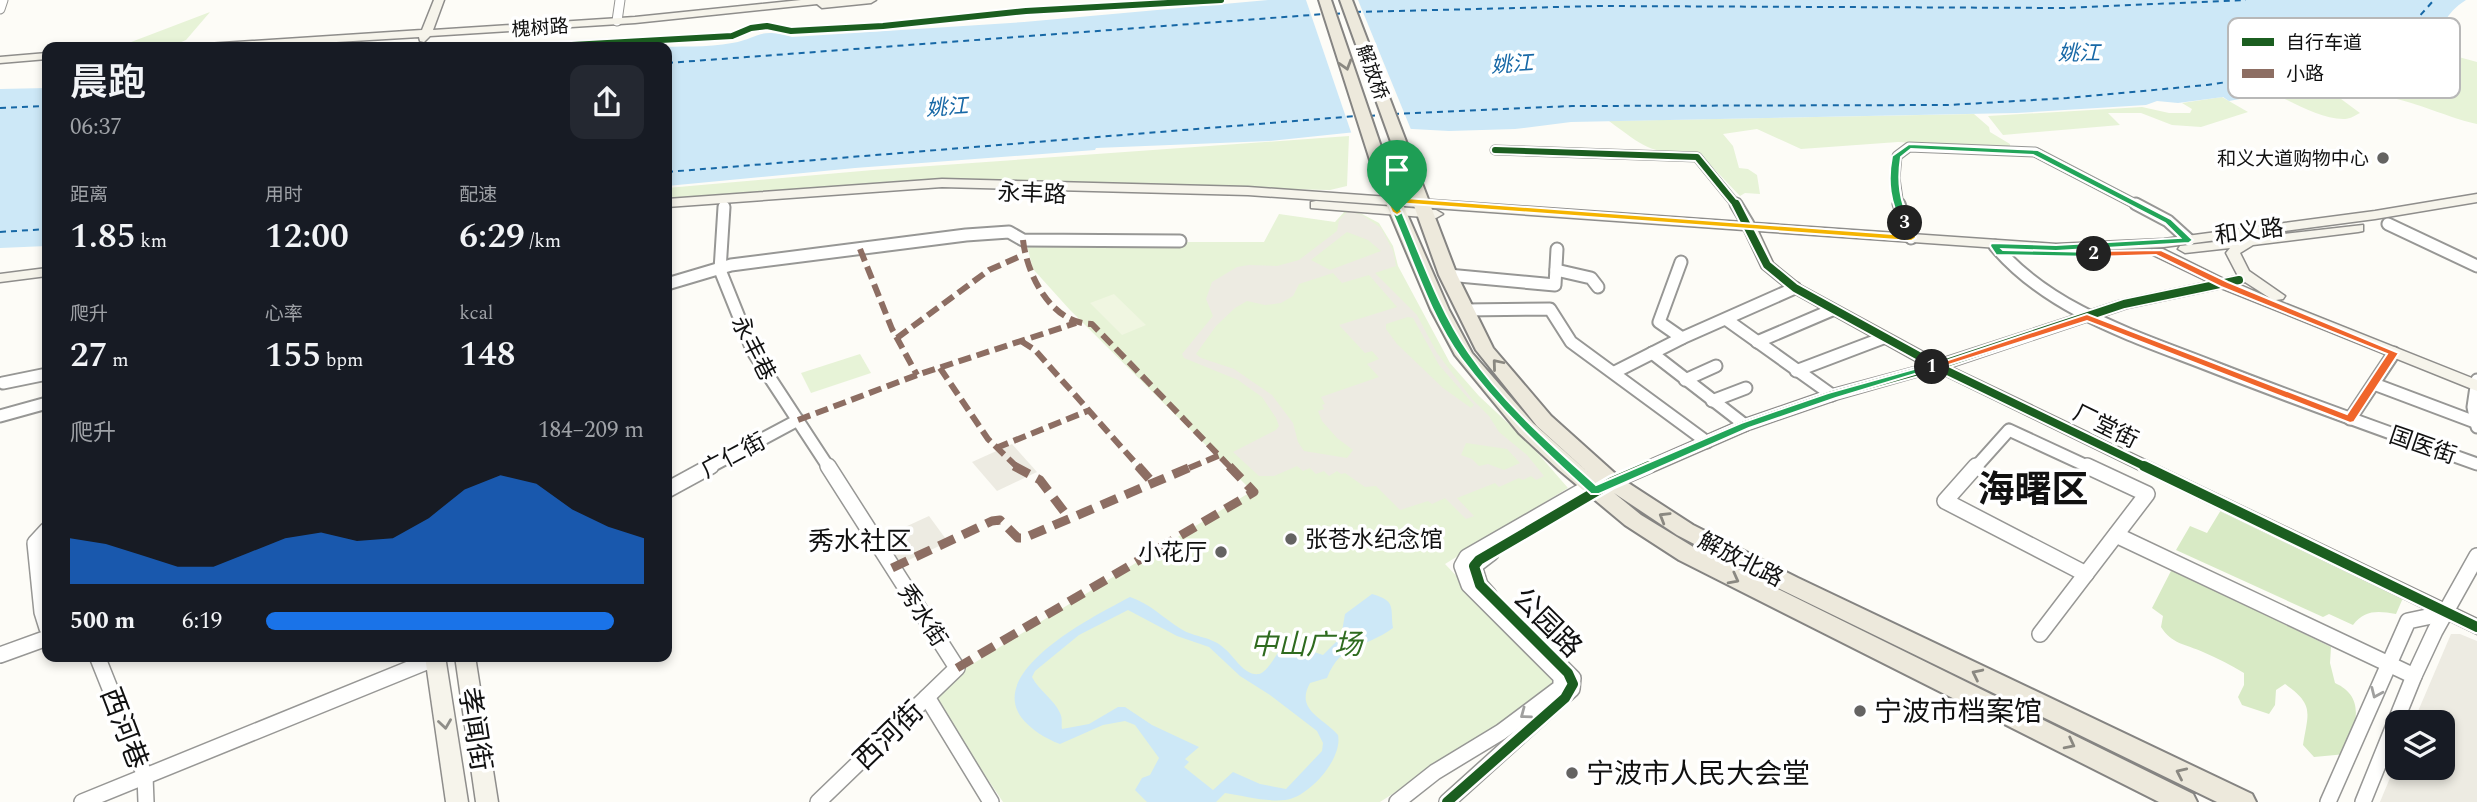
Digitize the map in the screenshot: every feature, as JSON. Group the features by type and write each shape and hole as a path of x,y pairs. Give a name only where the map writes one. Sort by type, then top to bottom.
{"main road":[{"path":"425,37 439,0"},
{"name":"槐树路","path":"316,42 425,37 617,21 758,4 831,0"},
{"name":"槐树路","path":"348,42 871,0"},
{"name":"解放桥","path":"1325,0 1371,146"},
{"name":"解放桥","path":"1346,0 1399,144"},
{"path":"0,61 42,59"},
{"name":"解放北路","path":"1399,144 1448,275 1485,351 1633,520 1739,582 1954,685 2184,802"},
{"name":"解放北路","path":"1371,146 1440,310 1464,355 1526,428 1604,487 1790,584 2243,802"},
{"name":"永丰路","path":"672,203 942,183 1248,191 1395,206"},
{"name":"永丰路","path":"672,211 964,191 1395,206"},
{"name":"和义路","path":"1751,229 1997,249 2056,248 2189,240 2375,215 2477,198"},
{"name":"和义路","path":"1395,206 1911,238 2062,256 2158,252 2249,242 2388,225 2477,209"},
{"name":"厂堂街","path":"1751,229 1766,265 1795,288 1883,338 2477,627"},
{"path":"2249,242 2238,246 2233,253 2235,265 2246,277 2278,296"},
{"path":"2176,250 2231,282 2278,296 2477,382"},
{"path":"2158,252 2394,353 2477,382"},
{"path":"0,269 42,265"},
{"path":"0,278 42,273"},
{"name":"孝闻街","path":"436,662 457,802"},
{"name":"孝闻街","path":"466,662 487,802"}],"street":[{"path":"0,9 3,0"},
{"path":"617,21 620,0"},
{"path":"1911,238 1895,200 1893,174 1897,156 1909,147 1942,146 2035,152 2168,221 2189,240"},
{"path":"1495,150 1697,157 1737,206 1751,229"},
{"path":"720,270 724,207"},
{"path":"2388,225 2477,266"},
{"path":"672,284 747,262 987,233 1009,232 1023,240 1180,242"},
{"path":"1448,275 1555,285 1557,248"},
{"name":"国医街","path":"1997,249 2014,270 2087,317 2350,419 2477,464"},
{"path":"1681,262 1659,322 1682,338"},
{"name":"永丰巷","path":"720,270 741,331 779,397 798,420"},
{"path":"1556,270 1591,278 1598,287"},
{"path":"1604,487 1745,425 1832,395 1937,366 2124,304 2231,282"},
{"path":"1615,372 1682,338 1795,288"},
{"path":"1464,310 1550,309 1571,342 1707,442"},
{"path":"1757,342 1832,310"},
{"path":"1727,320 1832,395"},
{"path":"1796,371 1883,338"},
{"path":"1652,353 1745,425"},
{"path":"2350,419 2394,353"},
{"path":"1685,380 1716,366"},
{"path":"3,383 42,375"},
{"path":"2374,384 2476,424 2477,382"},
{"path":"1712,401 1746,388"},
{"path":"0,416 42,404"},
{"name":"广仁街","path":"672,487 798,420"},
{"name":"秀水街","path":"798,420 957,668"},
{"path":"2040,634 2116,535 2147,494 2009,430 1945,501 2086,574"},
{"name":"公园路","path":"1397,802 1435,772 1500,733 1561,687 1563,682 1477,594 1466,579 1462,566 1467,557 1581,491 1604,487"},
{"name":"公园路","path":"1447,802 1565,698 1573,684 1568,673 1480,585 1474,566 1479,560 1604,487"},
{"path":"42,534 35,543 42,612"},
{"path":"2116,535 2414,676"},
{"path":"2363,802 2414,676 2477,556"},
{"path":"2328,802 2408,621 2446,613"},
{"path":"0,654 42,640"},
{"name":"西河巷","path":"99,662 145,776 146,802"},
{"path":"82,802 423,662"},
{"name":"西河街","path":"818,802 957,668"},
{"path":"927,697 991,802"}],"green space":[{"path":"210,12 181,42 131,42"},
{"path":"2460,57 2477,62 2477,124 2392,98 2460,98"},
{"path":"2222,97 2248,112 2201,127 2172,125 2141,113 2108,113 2120,125 2003,135 1988,116 2142,107 2169,113 2190,113 2192,109 2182,103"},
{"path":"2283,98 2345,98 2341,99 2360,113 2347,119 2314,113"},
{"path":"1974,114 1989,127 1990,132 2010,144 2010,149 1898,142 1801,149 1757,129 1723,134 1733,146 1739,168 1748,169 1757,175 1760,194 1745,193 1740,196 1699,153 1650,148 1609,121"},
{"path":"1349,136 1347,186 1330,190 959,182 672,202 672,188 873,170"},
{"name":"中山广场","path":"1346,210 1362,214 1379,223 1393,246 1398,266 1450,363 1479,396 1528,442 1568,488 1445,564 1554,678 1554,685 1500,725 1380,802 1003,802 933,698 958,673 1252,491 1070,310 1033,269 1026,242 1264,242 1279,214 1335,222"},
{"path":"1114,294 1146,325 1122,335 1090,303"},
{"path":"860,354 871,373 811,393 801,373"},
{"path":"2221,510 2403,598 2396,614 2367,614 2353,625 2329,614 2323,617 2176,550 2190,526 2207,533"},
{"path":"2172,569 2331,647 2330,663 2335,683 2345,689 2355,705 2355,724 2346,754 2314,757 2303,745 2307,710 2301,698 2285,684 2276,690 2275,705 2269,714 2242,705 2238,697 2244,685 2244,673 2179,643 2165,633 2161,627 2163,616 2152,608"}],"shaded area":[{"path":"1348,211 1362,215 1381,228 1393,251 1396,266 1375,273 1417,315 1437,353 1499,432 1527,455 1544,476 1536,480 1531,476 1523,480 1519,478 1499,487 1495,483 1457,498 1474,516 1466,519 1445,498 1432,504 1428,501 1400,510 1376,486 1365,487 1345,473 1337,471 1329,476 1324,471 1316,474 1310,468 1303,471 1297,466 1274,476 1259,476 1233,452 1279,426 1262,397 1238,380 1184,358 1182,354 1213,316 1206,299 1212,282 1237,267 1277,266 1299,260 1337,231 1339,220","holes":["1347,232 1368,240 1381,251 1330,270 1311,260","1333,273 1342,283 1369,275 1397,307 1339,325 1365,353 1372,351 1379,359 1367,364 1379,377 1321,397 1325,404 1322,405 1324,409 1318,411 1322,421 1337,438 1353,450 1347,458 1304,451 1298,442 1293,423 1272,395 1234,369 1196,354 1216,326 1235,308 1247,301 1265,305 1281,303 1293,296 1299,284","1413,318 1439,365 1474,405 1471,408 1443,388 1397,344 1386,329 1386,324","1466,443 1507,449 1520,463 1504,470 1488,464 1479,466 1472,459 1461,455"]},
{"path":"1012,444 1037,472 997,491 972,462"},
{"path":"929,516 948,542 900,564 881,538"},
{"path":"2451,634 2460,634 2477,641 2477,802 2380,802 2389,780 2455,780 2455,710 2419,710"}],"water":[{"name":"姚江","path":"1268,0 2466,0 2447,18 2228,18 2228,98 2245,98 2229,101 2223,97 2178,103 2157,101 2146,105 2016,113 1571,122 1515,129 1449,131 1394,128 1269,141 1096,148 672,186 672,47 722,45 765,33 792,37 1024,22"},
{"path":"42,88 42,246 0,248 0,89"},
{"path":"1372,594 1385,599 1391,606 1393,628 1354,647 1339,658 1327,678 1310,683 1306,692 1308,707 1338,735 1338,745 1322,776 1294,798 1263,799 1225,793 1216,802 1147,802 1135,790 1142,778 1150,775 1159,758 1135,725 1125,721 1103,725 1060,744 1039,733 1021,717 1015,699 1019,680 1032,662 1051,645 1130,597 1151,607 1186,632 1220,645 1244,669 1254,674 1266,670 1284,645 1323,655 1341,637 1345,614","holes":["1128,610 1177,636 1209,647 1240,676 1317,731 1323,743 1322,751 1286,789 1260,784 1233,772 1213,790 1184,767 1189,762 1185,759 1199,747 1152,725 1125,707 1118,707 1089,724 1062,729 1057,708 1032,677 1035,671 1079,635"]}],"pier":[{"path":"1306,0 1358,0 1412,132 1352,135"}],"ferry route":[{"path":"1355,12 1598,6 2064,8 2246,0"},
{"path":"2418,18 2434,0"},
{"path":"1334,14 1346,13"},
{"path":"672,63 1325,14"},
{"path":"1393,114 1572,106 1949,105 2067,98 2228,82"},
{"path":"0,108 42,106"},
{"path":"1369,116 1381,115"},
{"path":"672,172 1356,116"},
{"path":"0,232 42,229"}],"marked path":[{"path":"957,668 1254,492 1092,324 1076,323 1057,310 1033,275 1023,240"},
{"path":"860,249 892,329 917,375"},
{"path":"897,338 989,270 1023,255"},
{"path":"798,420 917,375 1076,323"},
{"path":"1021,341 1035,350 1153,483"},
{"path":"940,368 988,439 1014,466 1040,480 1069,518"},
{"path":"996,448 1090,410"},
{"path":"892,568 992,521 1000,520 1018,538 1024,538 1220,455"}],"cycle path":[{"path":"625,42 732,36 751,28 767,26 791,31 883,26 1026,11 1221,0"},
{"path":"1495,150 1697,157 1737,206 1767,265 1795,288 1937,366 2477,627"},
{"path":"1447,802 1565,698 1573,684 1568,673 1480,585 1474,566 1479,560 1612,482 1745,425 1832,395 1937,366 2124,304 2239,280"}],"place":[{"name":"和义大道购物中心","path":"2383,158"},
{"name":"张苍水纪念馆","path":"1291,539"},
{"name":"小花厅","path":"1221,552"},
{"name":"宁波市档案馆","path":"1860,711"},
{"name":"宁波市人民大会堂","path":"1572,773"}],"district":[{"name":"海曙区","path":"2033,489"},
{"name":"秀水社区","path":"860,541"}],"route":[{"path":"1942,146 2035,152 2168,221 2189,240 2056,248 1995,246 2000,253 2062,256 2158,252 2224,285 2394,353 2350,419 2087,317 1937,366 1832,395 1745,425 1595,491 1526,428 1464,355 1440,310 1397,212 1392,200 1911,238 1895,200 1893,174 1897,156 1909,147 1942,146"}]}
